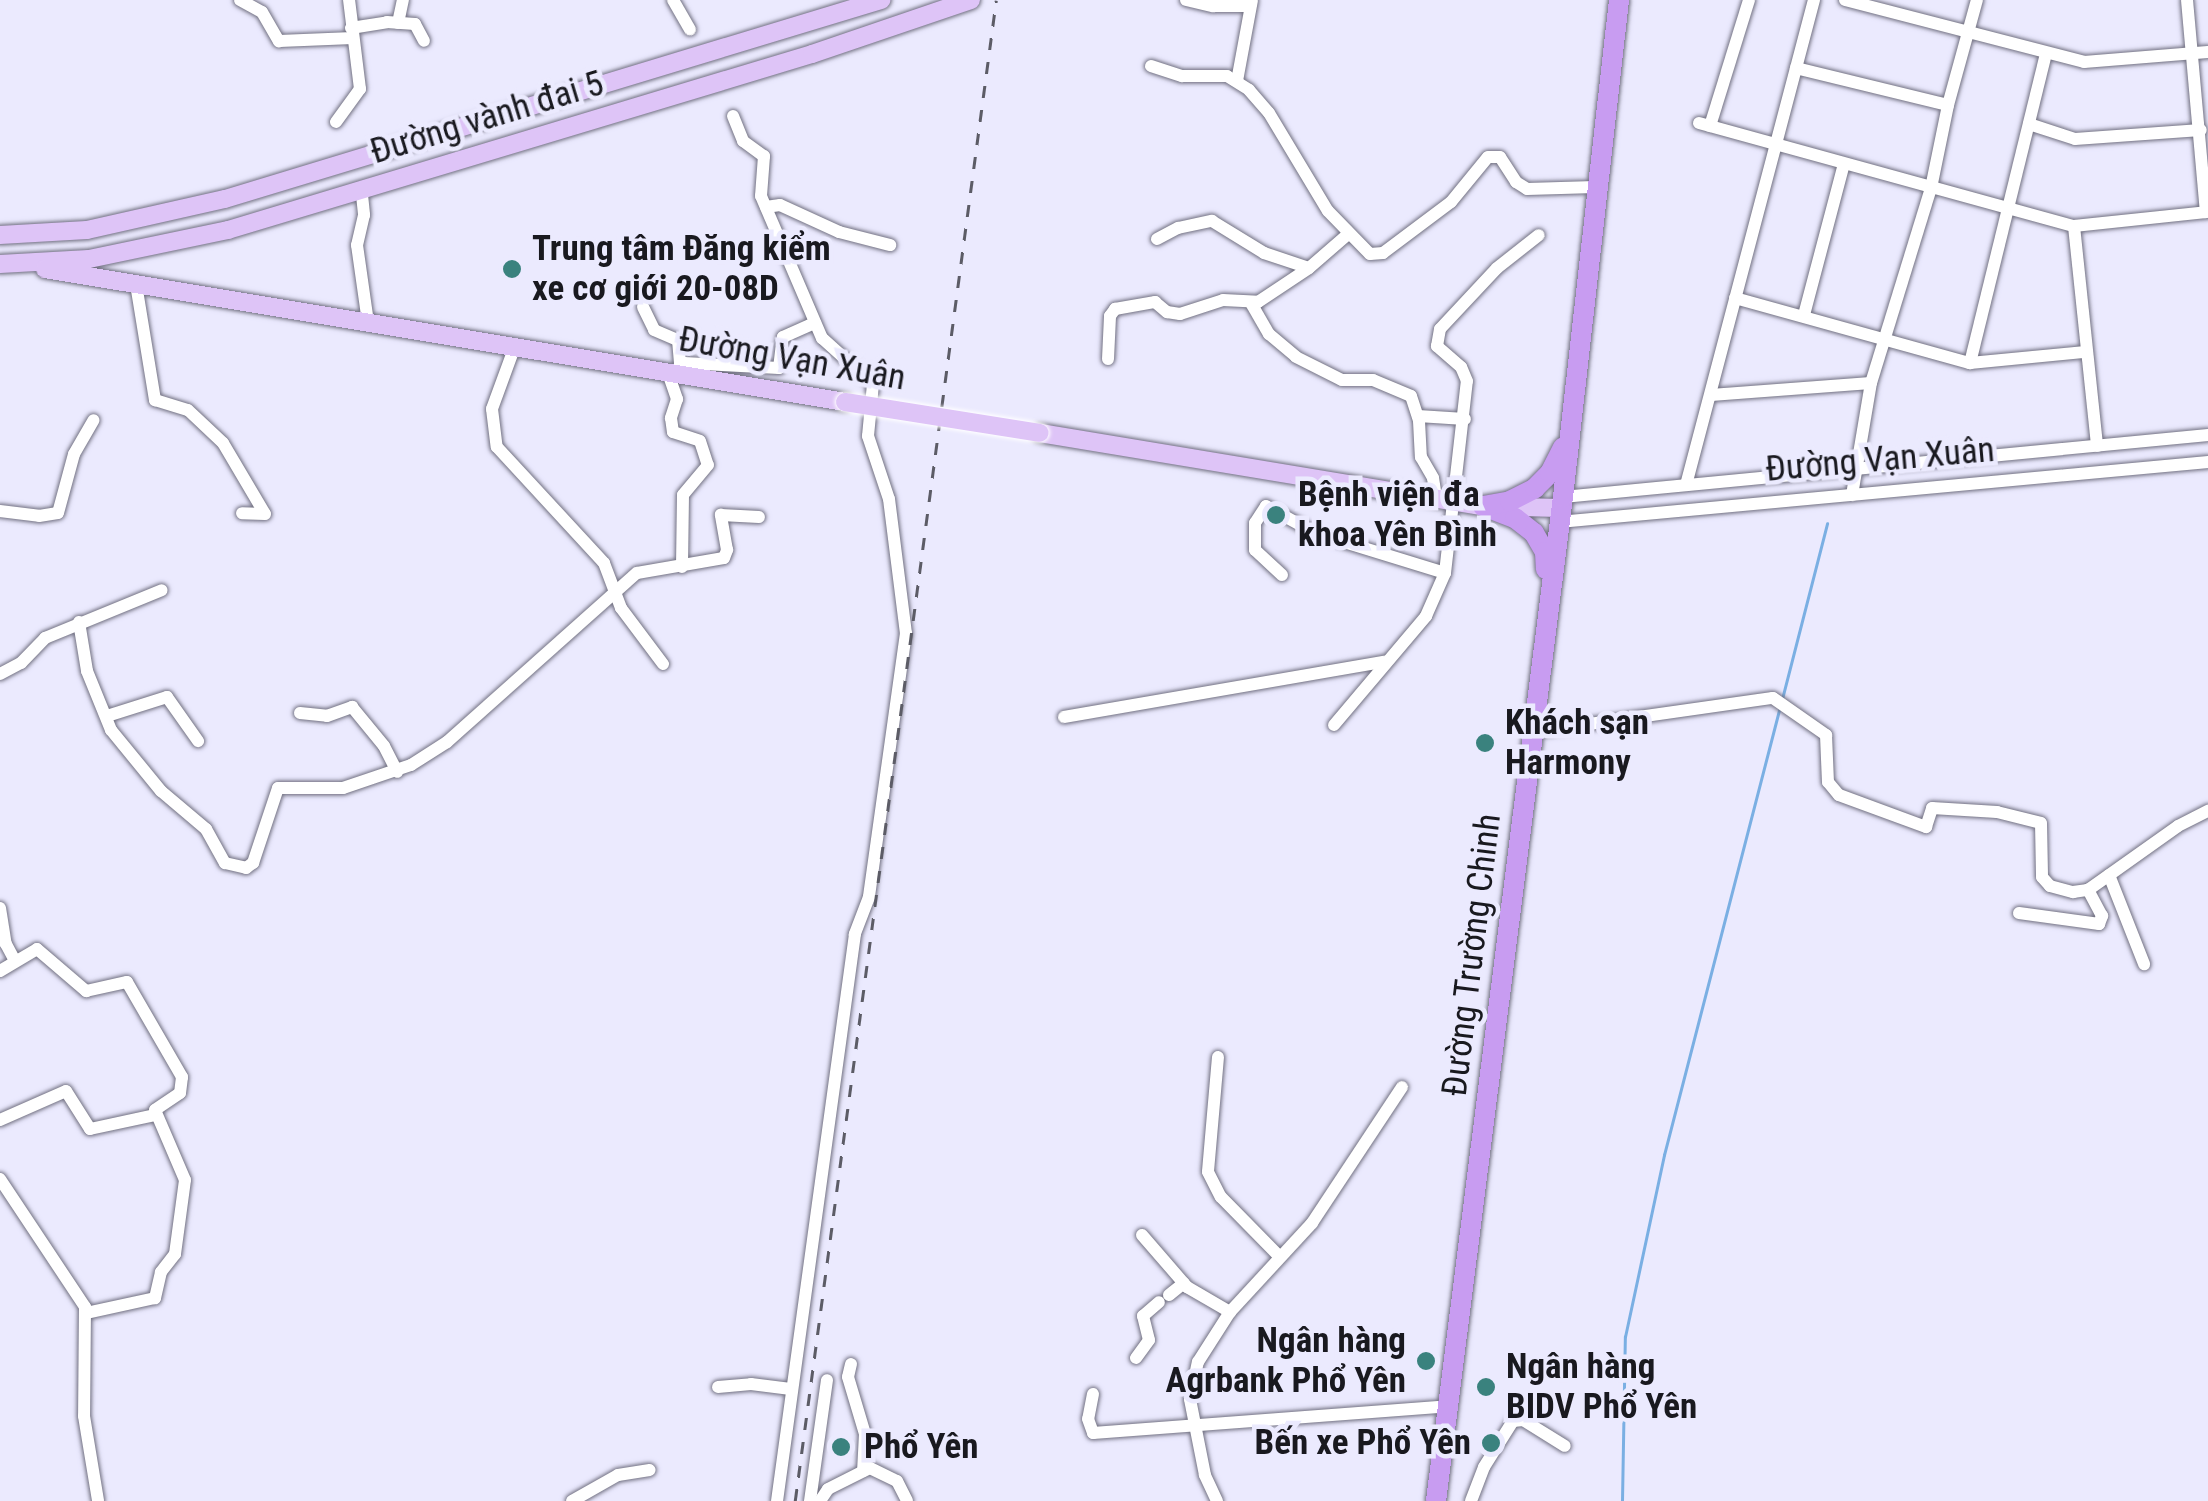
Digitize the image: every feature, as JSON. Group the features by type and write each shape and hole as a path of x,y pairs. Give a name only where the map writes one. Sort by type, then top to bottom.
{"highway":[{"name":"Đường Trường Chinh","path":"1436,1501 1561,509 1619,0"},
{"path":"1483,506 1510,501 1535,488 1550,472 1569,431"},
{"path":"1483,506 1515,518 1539,540 1546,564 1547,607"}],"main road":[{"name":"Đường vành đai 5","path":"0,235 87,230 225,199 801,28 881,0"},
{"name":"Đường vành đai 5","path":"4,263 89,259 228,230 812,54 972,0"},
{"name":"Đường Vạn Xuân","path":"4,263 514,346 674,368 845,402 1455,502 1561,509"}],"street":[{"path":"240,0 262,12 280,41 398,23 415,24 424,41"},
{"path":"336,122 360,90 349,0"},
{"path":"398,23 402,0"},
{"path":"672,0 690,30"},
{"path":"1186,0 1213,6 1251,3 1237,81"},
{"path":"1749,0 1704,124 2074,226 2207,212 2201,53 2187,0"},
{"path":"1686,485 1814,0"},
{"path":"1845,0 2084,62 2201,53"},
{"path":"1852,495 1871,383 1931,188 1948,105 1977,0"},
{"path":"1970,363 2046,53"},
{"path":"1151,66 1182,76 1227,76 1237,81 1269,112 1328,212 1370,254 1384,253 1452,202 1480,163 1494,155 1526,189 1595,187"},
{"path":"1796,68 1948,105"},
{"path":"733,116 743,141 764,156 760,191 815,322 828,346 873,384 868,436 889,499 906,633 868,898 856,934 777,1501"},
{"path":"2029,124 2075,139 2201,130"},
{"path":"1804,315 1844,164"},
{"path":"362,195 364,216 358,246 368,322"},
{"path":"766,207 780,206 804,220 890,245"},
{"path":"1157,239 1178,228 1212,221 1264,253 1310,268"},
{"path":"2074,226 2097,446"},
{"path":"1108,359 1110,316 1115,309 1155,302 1172,314 1223,300 1251,303 1310,268 1347,234"},
{"path":"1334,724 1426,616 1445,573 1465,419 1466,374 1437,346 1440,329 1497,268 1539,235"},
{"path":"136,284 155,400 188,410 223,443 265,514 242,514"},
{"path":"1735,298 1970,363 2085,352"},
{"path":"1251,303 1280,347 1342,380 1373,380 1410,396 1418,416 1421,456 1433,478 1436,498"},
{"path":"643,307 654,330 678,340 673,432 700,440 708,464 684,495 682,567"},
{"path":"674,368 779,368 783,337 815,322"},
{"path":"514,346 492,409 497,447 604,563 621,608 662,664"},
{"path":"1711,395 1871,383"},
{"path":"1418,416 1465,419"},
{"path":"0,511 39,516 58,513 74,454 94,420"},
{"name":"Đường Vạn Xuân","path":"1561,509 1686,485 2208,435"},
{"name":"Đường Vạn Xuân","path":"1561,509 1852,495 2208,462"},
{"path":"1282,575 1255,550 1254,523 1266,506 1315,534 1445,573"},
{"path":"79,622 90,679 111,730 161,791 206,829 225,863 233,868 253,864 278,788 329,790 397,772 447,742 615,590 644,569 682,567 726,555 721,515 759,517"},
{"path":"0,674 21,662 45,638 162,590"},
{"path":"1064,717 1384,662"},
{"path":"108,716 166,697 198,741"},
{"path":"1532,732 1768,698 1780,702 1795,718 1826,735 1828,782 1839,795 1926,827 1932,808 1997,812 2041,823 2044,829 2040,871 2045,882 2073,892 2088,890 2178,826 2208,811"},
{"path":"300,713 327,716 352,707 384,746 397,772"},
{"path":"2109,875 2144,964"},
{"path":"2019,913 2099,924 2102,916 2088,890"},
{"path":"0,908 6,944 15,962"},
{"path":"0,971 37,949 86,991 123,981 130,984 183,1084 178,1095 158,1106 155,1115 185,1180 175,1254 161,1272 155,1298 86,1313"},
{"path":"1218,1057 1208,1172 1222,1196 1279,1256"},
{"path":"1217,1501 1205,1476 1194,1424 1192,1380 1230,1312 1312,1223 1402,1086"},
{"path":"0,1120 66,1091 90,1129 155,1115"},
{"path":"0,1179 86,1313 84,1416 98,1501"},
{"path":"1142,1234 1158,1248 1184,1284 1230,1312"},
{"path":"1136,1358 1149,1340 1149,1325 1142,1316 1184,1284"},
{"path":"851,1364 848,1377 865,1434 863,1471"},
{"path":"810,1501 827,1380"},
{"path":"718,1387 751,1384 792,1389"},
{"path":"1093,1394 1088,1419 1093,1433 1448,1406"},
{"path":"1470,1501 1484,1467 1513,1421 1522,1420 1566,1446"},
{"path":"572,1501 618,1474 650,1470"},
{"path":"820,1501 828,1489 863,1471 880,1470 897,1481 907,1501"}],"waterway":[{"path":"1782,699 1827,524"},
{"path":"1622,1501 1625,1337 1664,1155 1779,711"}],"railway":[{"path":"795,1501 996,0"}],"place":[{"name":"Trung tâm Đăng kiểm xe cơ giới 20-08D","path":"512,269"},
{"name":"Bệnh viện đa khoa Yên Bình","path":"1276,515"},
{"name":"Khách sạn Harmony","path":"1485,743"},
{"name":"Ngân hàng Agrbank Phổ Yên","path":"1426,1361"},
{"name":"Ngân hàng BIDV Phổ Yên","path":"1486,1387"},
{"name":"Bến xe Phổ Yên","path":"1491,1443"},
{"name":"Phổ Yên","path":"841,1447"}]}
